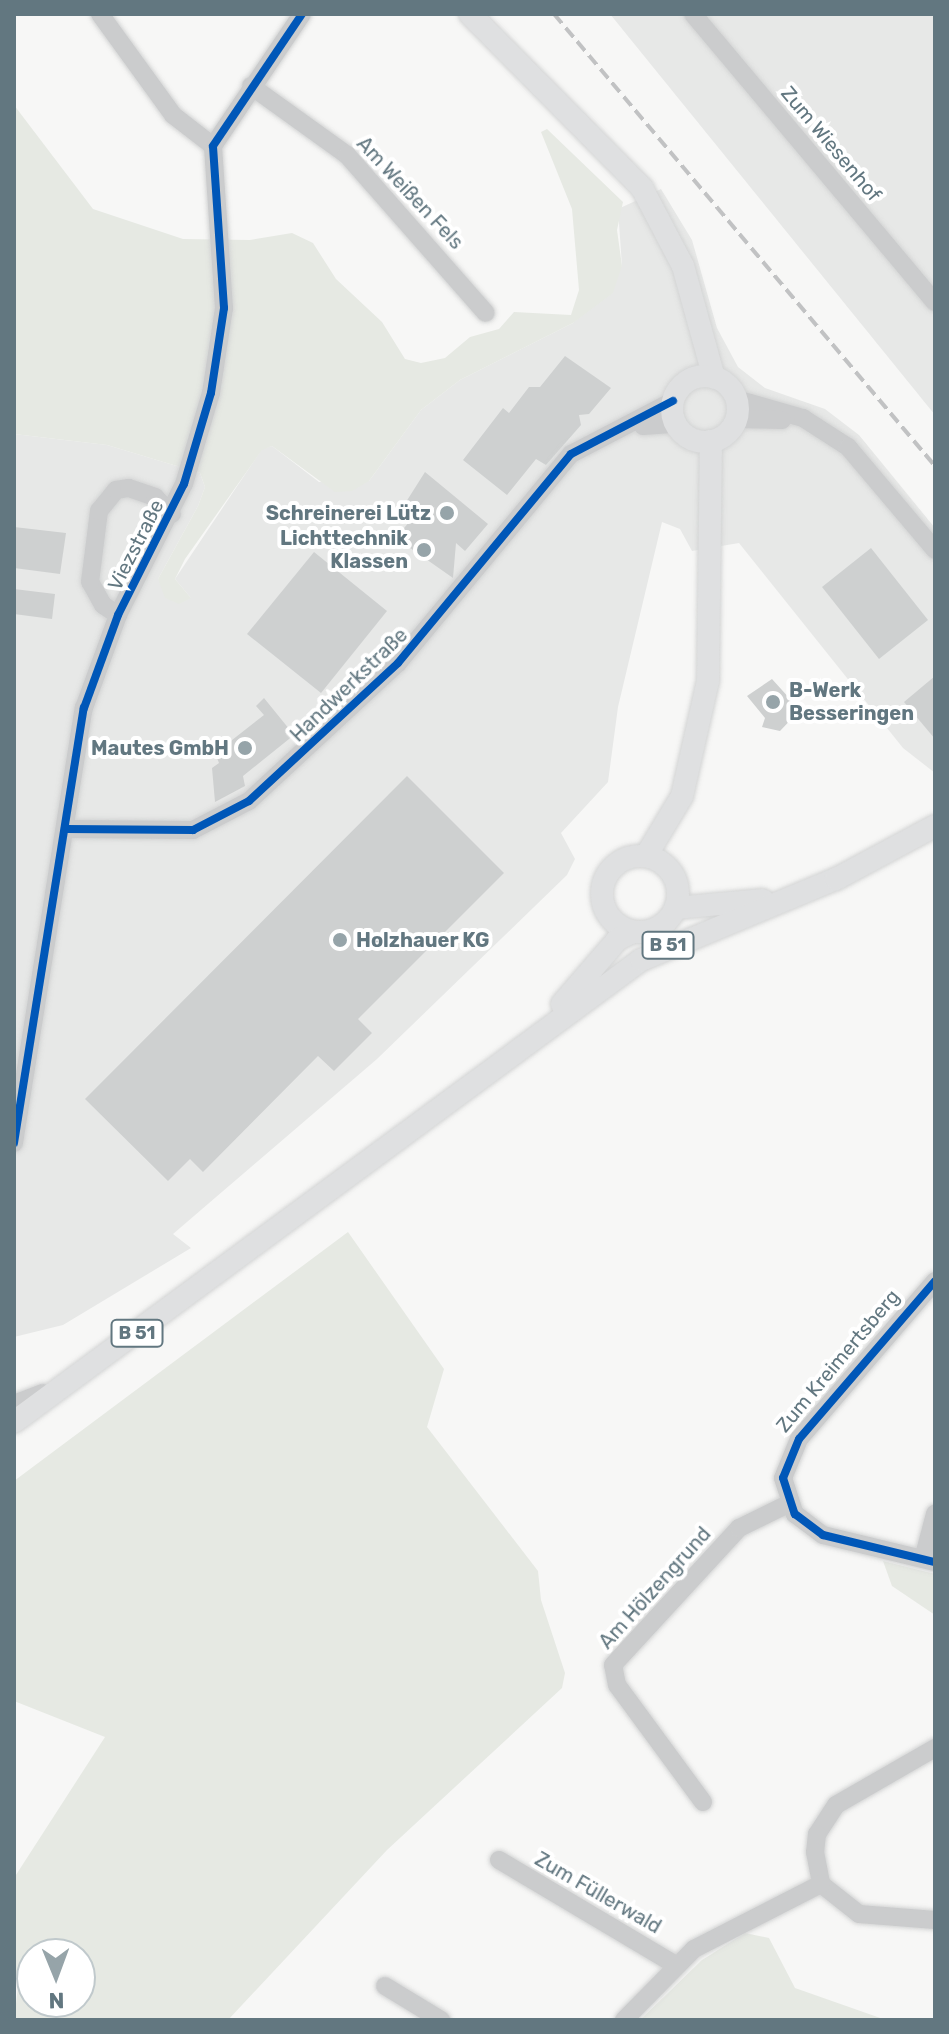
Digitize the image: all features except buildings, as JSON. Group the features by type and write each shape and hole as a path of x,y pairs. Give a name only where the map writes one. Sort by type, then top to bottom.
{"main road":[{"path":"470,14 627,168 673,244 714,378 736,409 702,441"},
{"path":"656,860 628,857 608,872 601,895 609,917 633,932 661,927 677,901 656,860 691,769 708,681 709,535 702,441 674,412 690,380 673,244"},
{"path":"690,380 714,378"},
{"name":"B 51","path":"534,1034 672,944 818,887 935,826"},
{"name":"B 51","path":"677,901 731,903 818,887"},
{"name":"B 51","path":"578,986 610,929 609,917"},
{"name":"B 51","path":"14,1422 474,1085 534,1034 618,939 633,932"}],"street":[{"path":"100,14 173,115 213,146 302,14"},
{"name":"Zum Wiesenhof","path":"693,14 935,302"},
{"name":"Am Weißen Fels","path":"251,86 347,155 486,313"},
{"name":"Viezstraße","path":"14,1143 67,829 84,708 118,615 172,514 199,439 219,352 221,242 213,146"},
{"path":"736,409 827,433 862,460 935,550"},
{"name":"Handwerkstraße","path":"67,829 193,830 249,801 398,663 571,454 620,428 674,412"},
{"name":"Viezstraße","path":"118,615 103,605 90,582 99,511 116,490 129,488 155,497 172,514"},
{"name":"Zum Kreimertsberg","path":"788,1504 785,1465 799,1439 935,1281"},
{"path":"14,1404 78,1376"},
{"path":"788,1504 823,1535 929,1560 935,1514"},
{"name":"Am Hölzengrund","path":"703,1802 617,1685 613,1665 739,1528 788,1504"},
{"path":"935,1748 854,1792 827,1816 816,1843 821,1884 859,1914 935,1920"},
{"name":"Zum Füllerwald","path":"499,1860 674,1964"},
{"path":"624,2020 674,1964 717,1934 821,1884"},
{"path":"385,1986 441,2020"}],"shaded area":[{"path":"610,14 935,14 935,415"},
{"path":"14,105 93,209 183,239 250,240 292,233 313,243 336,279 382,322 405,359 421,363 445,358 470,337 499,329 514,312 571,315 579,290 572,209 541,132 547,129 623,202 617,230 622,266 613,293 573,323 460,380 421,410 369,481 352,491 335,492 272,446 262,450 185,559 175,579 191,598 179,604 165,598 158,579 198,506 205,487 200,473 107,445 14,434"},
{"path":"661,189 692,240 717,328 738,367 765,388 825,409 859,435 935,528 935,773 903,748 739,543 692,551 680,529 662,522 618,707 608,782 561,833 575,859 567,875 377,1059 173,1234 191,1248 63,1325 14,1337 14,434 107,445 200,473 205,487 198,506 158,579 191,598 175,579 262,449 272,446 319,482 369,481 421,410 460,380 573,323 622,266 618,209"},
{"path":"348,1232 444,1369 427,1427 538,1571 541,1600 565,1673 562,1688 387,1850 228,2020 14,2020 16,2003 16,2018 96,2018 96,1938 16,1938 14,1975 14,1878 105,1737 14,1701 14,1481"},
{"path":"883,1561 935,1574 935,1615 892,1586"},
{"path":"745,1933 769,1938 795,1988 886,2020 640,2020 702,1960"}],"railway":[{"path":"554,14 935,466"}],"cycle path":[{"path":"14,1143 84,708 118,615 184,484 211,393 224,308 213,146 302,14"},
{"path":"67,829 193,830 249,801 398,663 571,454 673,401"},
{"path":"935,1281 799,1439 783,1478 795,1514 823,1535 935,1562"}],"place":[{"name":"Schreinerei Lütz","path":"447,513"},
{"name":"Lichttechnik Klassen","path":"424,550"},
{"name":"B-Werk Besseringen","path":"773,702"},
{"name":"Mautes GmbH","path":"245,748"},
{"name":"Holzhauer KG","path":"340,940"}]}
